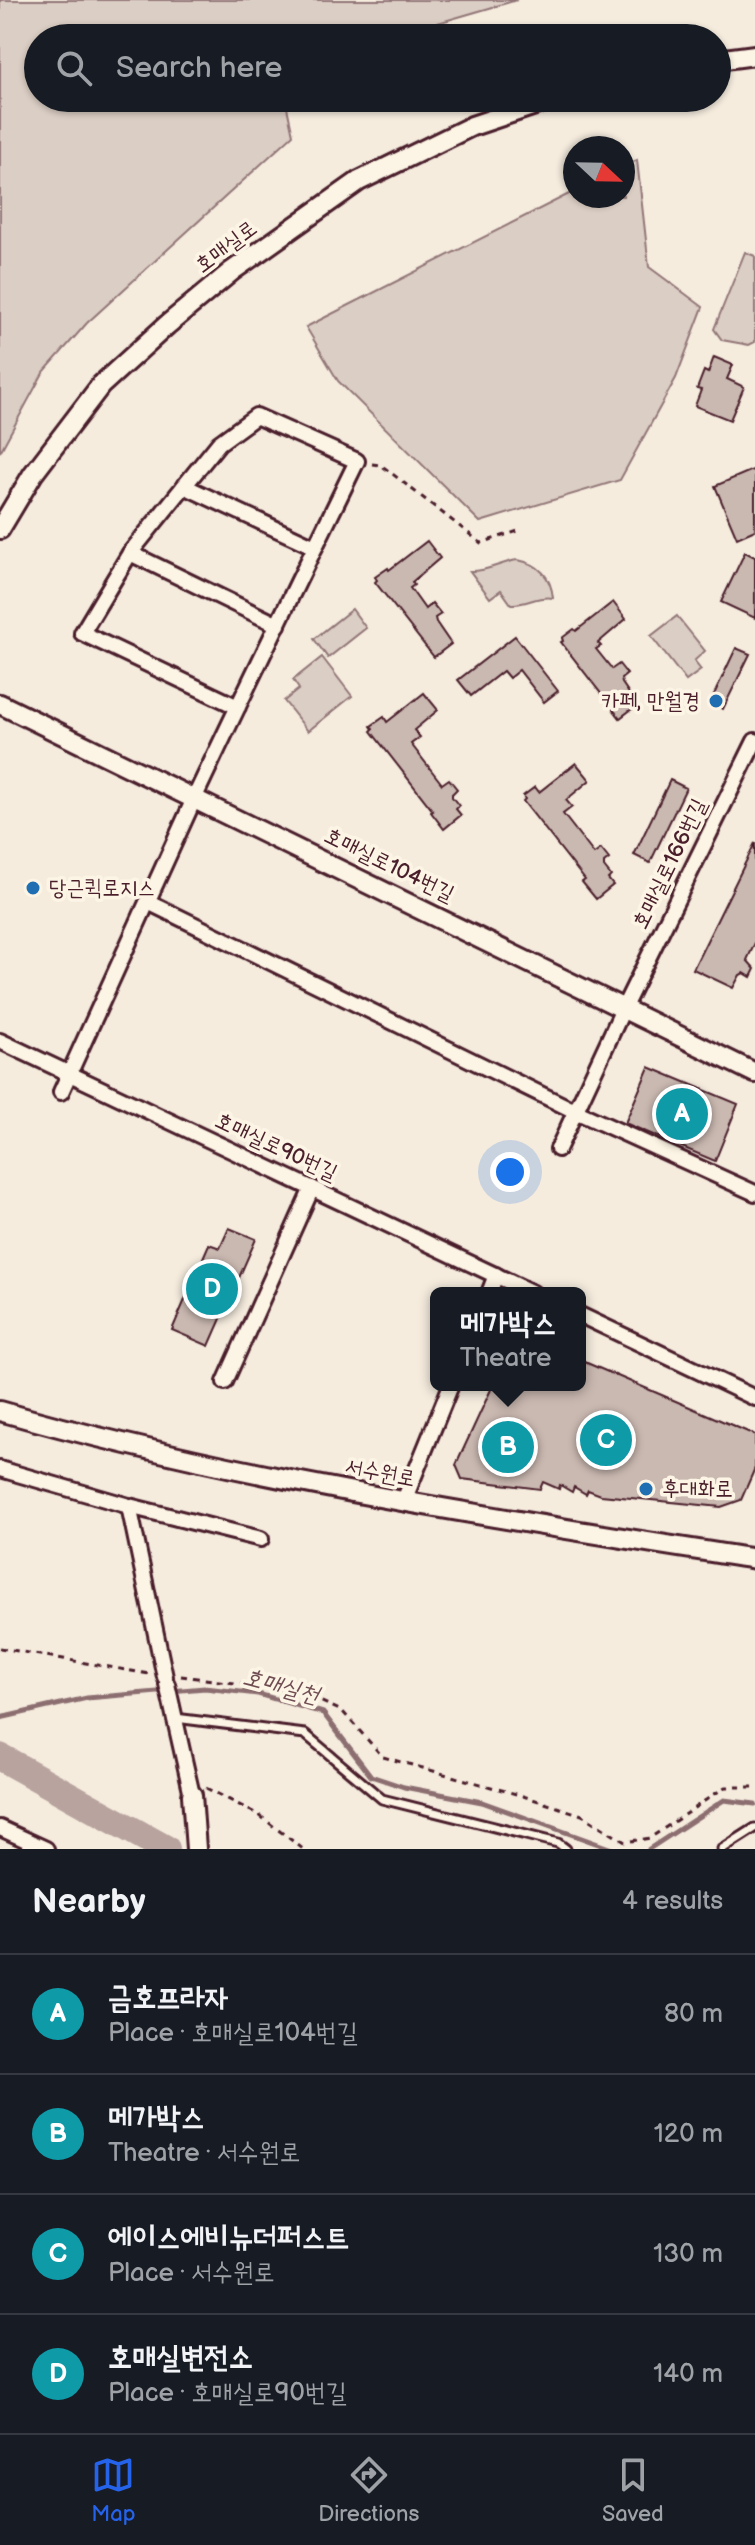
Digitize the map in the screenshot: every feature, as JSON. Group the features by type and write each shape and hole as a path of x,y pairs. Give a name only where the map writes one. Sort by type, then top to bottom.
{"street":[{"path":"731,58 755,55"},
{"name":"호매실로","path":"0,529 33,474 101,385 232,271 359,181 472,126 514,112"},
{"path":"61,1092 195,798 357,461 256,416 219,443 130,553 82,633 238,707"},
{"path":"184,486 315,547"},
{"path":"130,553 278,625"},
{"name":"호매실로104번길","path":"0,704 755,1073"},
{"name":"호매실로166번길","path":"558,1149 755,741"},
{"path":"148,902 575,1111 755,1193"},
{"name":"호매실로90번길","path":"0,1041 521,1287"},
{"path":"225,1382 312,1188"},
{"path":"491,1287 496,1275"},
{"path":"586,1318 755,1398"},
{"path":"403,1503 449,1391"},
{"name":"서수원로","path":"0,1411 89,1436 403,1503 755,1559"},
{"path":"0,1469 261,1539"},
{"path":"129,1506 191,1790 196,1849"},
{"path":"0,1828 46,1849"}],"lane":[{"path":"174,1713 305,1734 382,1799 558,1843 566,1849"},
{"path":"722,1849 755,1828"}],"path":[{"path":"357,461 381,465 481,543 518,531"},
{"path":"0,1648 166,1680 192,1675 297,1691 342,1711 383,1757 582,1815 625,1842 650,1838 725,1787 755,1787"},
{"path":"191,1790 211,1789 259,1815 303,1849"}],"shaded area":[{"path":"0,0 517,0 434,24 24,24 24,112 288,112 293,135 87,323 43,373 0,452"},
{"path":"635,161 649,267 703,307 676,378 620,480 480,522 338,381 306,327 563,197 563,208 635,208"},
{"path":"745,252 755,256 755,342 749,345 722,340 714,329"},
{"path":"518,560 543,572 550,583 553,598 511,604 501,590 490,598 470,571"},
{"path":"352,609 366,628 328,658 314,639"},
{"path":"677,616 705,651 694,661 701,670 686,681 651,636"},
{"path":"322,657 352,696 308,731 284,701 299,689 293,680"}],"building":[{"path":"714,357 733,365 727,379 744,387 730,420 695,406 701,390 697,389"},
{"path":"755,469 755,530 737,538 715,486"},
{"path":"427,541 440,558 412,582 414,585 410,588 425,609 432,603 441,614 435,618 436,622 451,644 434,657 375,582 375,577"},
{"path":"745,552 755,557 755,618 721,602"},
{"path":"613,602 626,619 598,643 601,646 596,649 612,669 619,664 627,674 621,679 622,683 637,705 620,718 561,642 562,638"},
{"path":"515,636 558,691 544,702 519,670 509,678 503,671 471,696 458,680"},
{"path":"736,648 750,654 723,709 710,703"},
{"path":"424,693 438,710 414,730 420,737 411,744 442,784 449,779 457,789 452,797 461,815 444,829 371,731 371,726 384,717 387,722"},
{"path":"576,763 590,780 566,800 572,807 563,814 594,854 601,849 609,859 604,867 613,885 596,899 582,882 585,880 523,801 523,796 535,787 539,792"},
{"path":"670,780 686,788 650,863 634,855"},
{"path":"755,843 755,943 747,960 755,969 751,977 744,973 740,975 733,988 693,969"},
{"path":"649,1067 738,1104 715,1161 625,1123"},
{"path":"229,1228 256,1239 209,1346 172,1330 209,1244 220,1248"},
{"path":"586,1363 755,1435 755,1468 741,1500 721,1507 601,1495 588,1490 586,1494 574,1487 572,1492 560,1485 559,1489 543,1482 540,1489 462,1479 456,1465 490,1391 586,1391"}],"waterway":[{"name":"호매실천","path":"0,1718 87,1698 205,1688 258,1694 323,1713 371,1776 404,1787 482,1802 612,1849"},
{"path":"0,1757 166,1849"},
{"name":"호매실천","path":"649,1849 724,1800 755,1804"}],"place":[{"name":"카페, 만월경","path":"716,701"},
{"name":"당근퀵로지스","path":"33,888"},
{"name":"금호프라자","path":"682,1114"},
{"name":"호매실변전소","path":"212,1289"},
{"name":"에이스에비뉴더퍼스트","path":"606,1440"},
{"name":"메가박스","path":"508,1447"},
{"name":"후대화로","path":"646,1489"}]}
